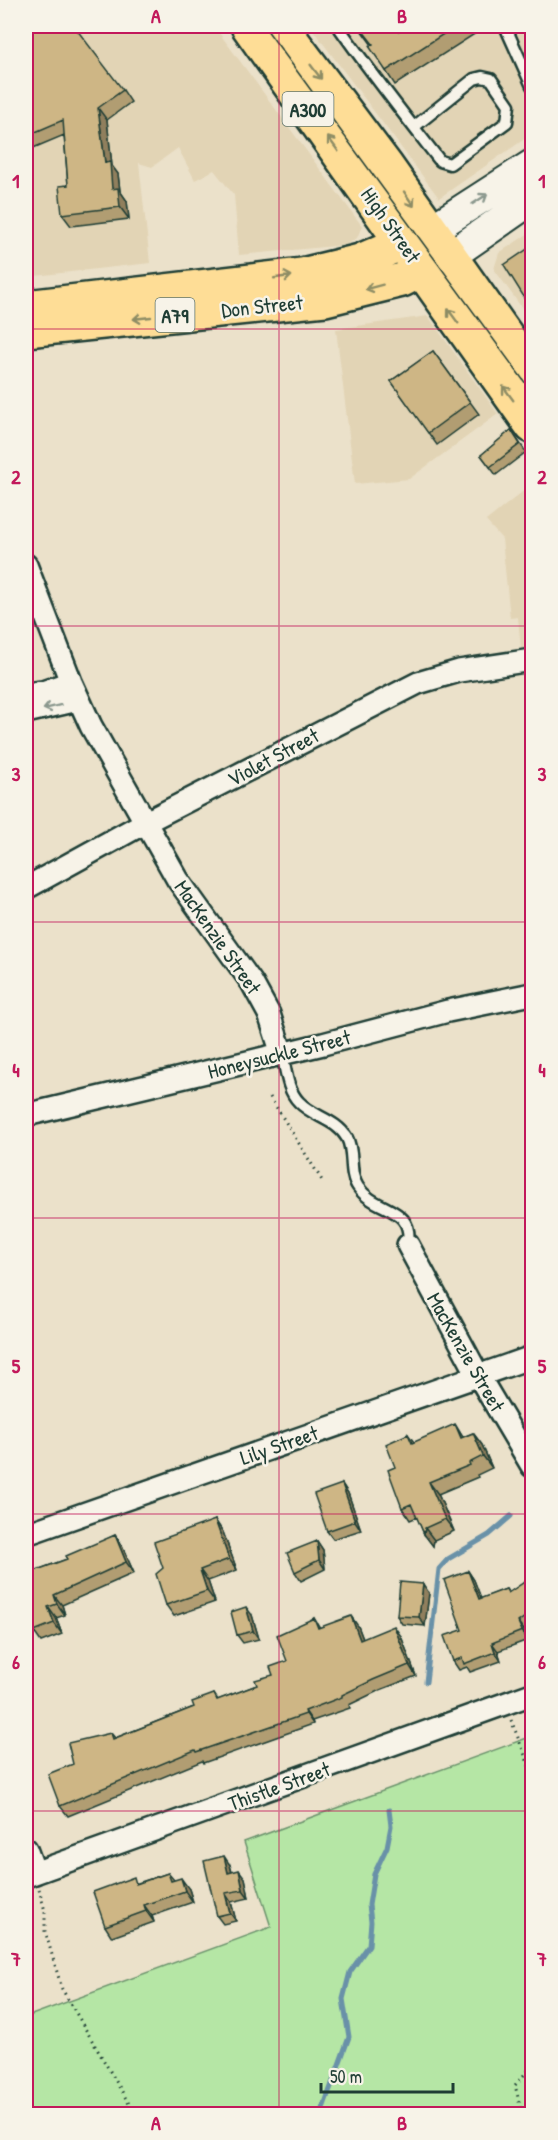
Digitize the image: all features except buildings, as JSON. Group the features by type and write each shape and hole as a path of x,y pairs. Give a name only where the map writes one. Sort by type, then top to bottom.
{"highway":[{"name":"High Street","path":"248,26 436,263 532,372"},
{"name":"High Street","path":"281,26 387,167 417,237"},
{"name":"Don Street","path":"26,307 302,275 343,266 417,237"},
{"name":"High Street","path":"436,263 532,426"},
{"name":"Don Street","path":"26,330 325,299 399,280 436,263"}],"main road":[{"path":"417,237 532,165"},
{"path":"436,263 532,199"}],"street":[{"name":"MacKenzie Street","path":"26,566 74,691 193,904 252,983 269,1014 282,1054"},
{"name":"Violet Street","path":"26,888 146,822 418,683 459,671 532,660"},
{"path":"26,694 74,691"},
{"path":"26,712 74,691"},
{"name":"Honeysuckle Street","path":"26,1115 282,1054 448,1011 532,994"},
{"name":"MacKenzie Street","path":"408,1245 478,1375 532,1466"},
{"name":"Lily Street","path":"26,1534 532,1357"},
{"name":"Thistle Street","path":"30,1875 532,1694"},
{"path":"26,1849 30,1875"}],"lane":[{"path":"338,26 364,62 440,161 450,164 507,122 508,105 491,79 474,79 414,127"},
{"path":"505,26 532,87"},
{"name":"MacKenzie Street","path":"282,1054 290,1087 296,1098 345,1135 351,1152 355,1183 365,1195 405,1220 409,1233 408,1245"}],"path":[{"path":"270,1097 323,1182"},
{"path":"504,1704 532,1773"},
{"path":"30,1875 45,1911 45,1931 62,1989 135,2115"},
{"path":"522,2115 515,2085 532,2066"}],"shaded area":[{"path":"26,26 214,26 362,226 357,238 346,245 239,255 234,195 214,170 195,180 178,148 152,167 139,163 150,263 26,277"},
{"path":"310,26 524,26 527,33 532,29 532,134 439,198"},
{"path":"532,231 532,322 494,269 499,253"},
{"path":"428,316 498,414 409,479 355,484 336,329"},
{"path":"532,484 532,766 518,617 510,618 502,539 486,521"}],"green space":[{"path":"527,1738 532,1754 532,2114 26,2114 26,2017 271,1927 244,1842"}],"waterway":[{"path":"426,1682 439,1569 448,1559 489,1535 511,1516"},
{"path":"321,2114 349,2037 343,1999 350,1972 369,1945 371,1922 369,1905 374,1874 387,1847 391,1826 389,1810"}],"tram line":[{"path":"264,26 532,392"}]}
